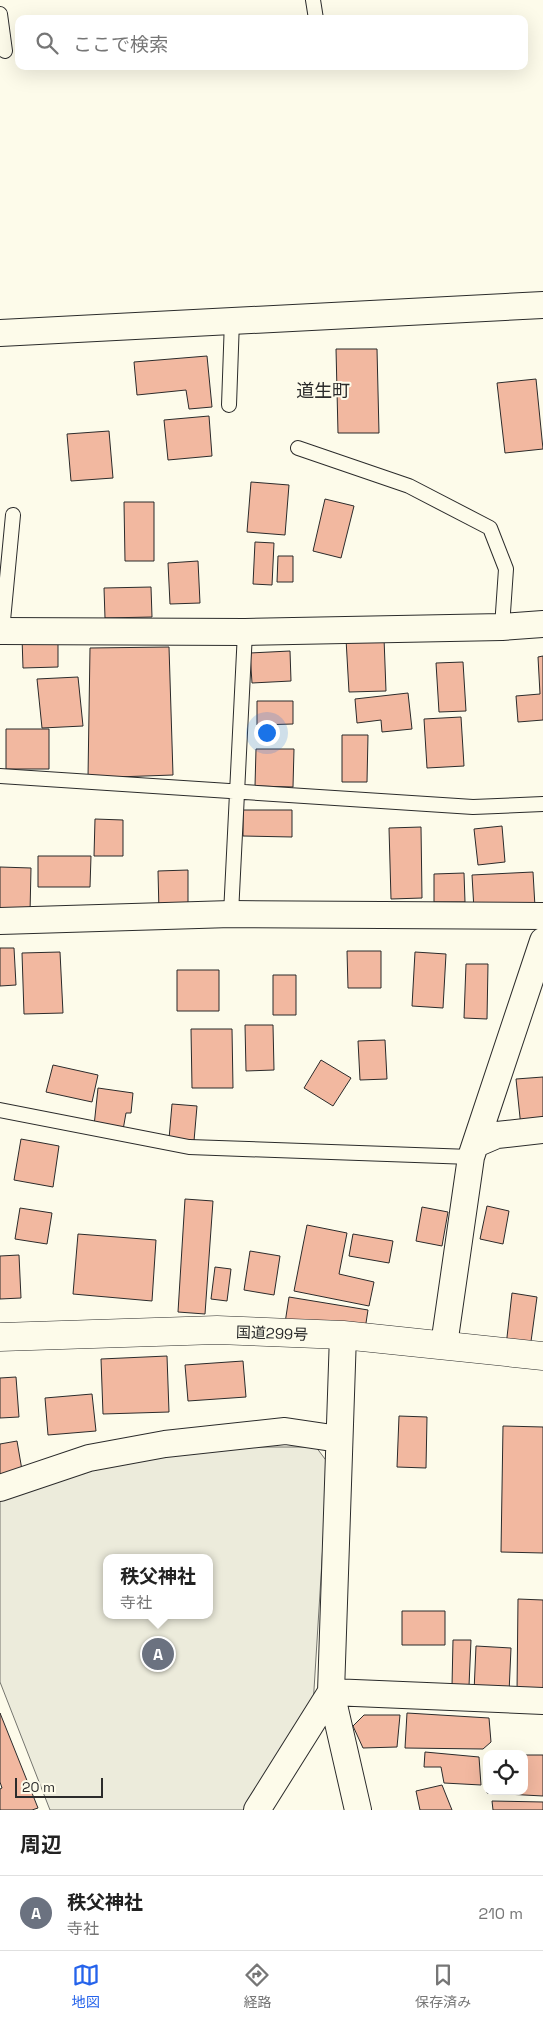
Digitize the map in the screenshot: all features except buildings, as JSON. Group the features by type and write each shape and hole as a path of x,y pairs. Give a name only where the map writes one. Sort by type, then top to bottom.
{"highway":[{"name":"国道299号","path":"0,1337 217,1330 343,1335 543,1356"}],"street":[{"path":"0,333 543,305"},
{"path":"1,636 502,627 543,624"},
{"path":"0,921 231,914 543,916"},
{"path":"444,1345 474,1150 543,941"},
{"path":"474,1150 497,1135 543,1130"},
{"path":"343,1335 331,1692 358,1810"},
{"path":"0,1488 89,1458 165,1444 285,1431 339,1439"},
{"path":"331,1692 543,1701"},
{"path":"256,1810 331,1692"}],"lane":[{"path":"312,0 315,15"},
{"path":"0,14 5,51"},
{"path":"230,406 232,320"},
{"path":"298,448 409,486 490,528 506,569 502,627"},
{"path":"1,636 13,514"},
{"path":"231,914 245,632"},
{"path":"0,776 473,807 543,804"},
{"path":"0,1110 189,1147 474,1150"}],"shaded area":[{"path":"243,1447 316,1447 328,1463 313,1706 245,1810 50,1810 0,1682 0,1500 86,1472 154,1457"}],"place":[{"name":"秩父神社","path":"158,1654"}],"district":[{"name":"道生町","path":"323,390"}]}
